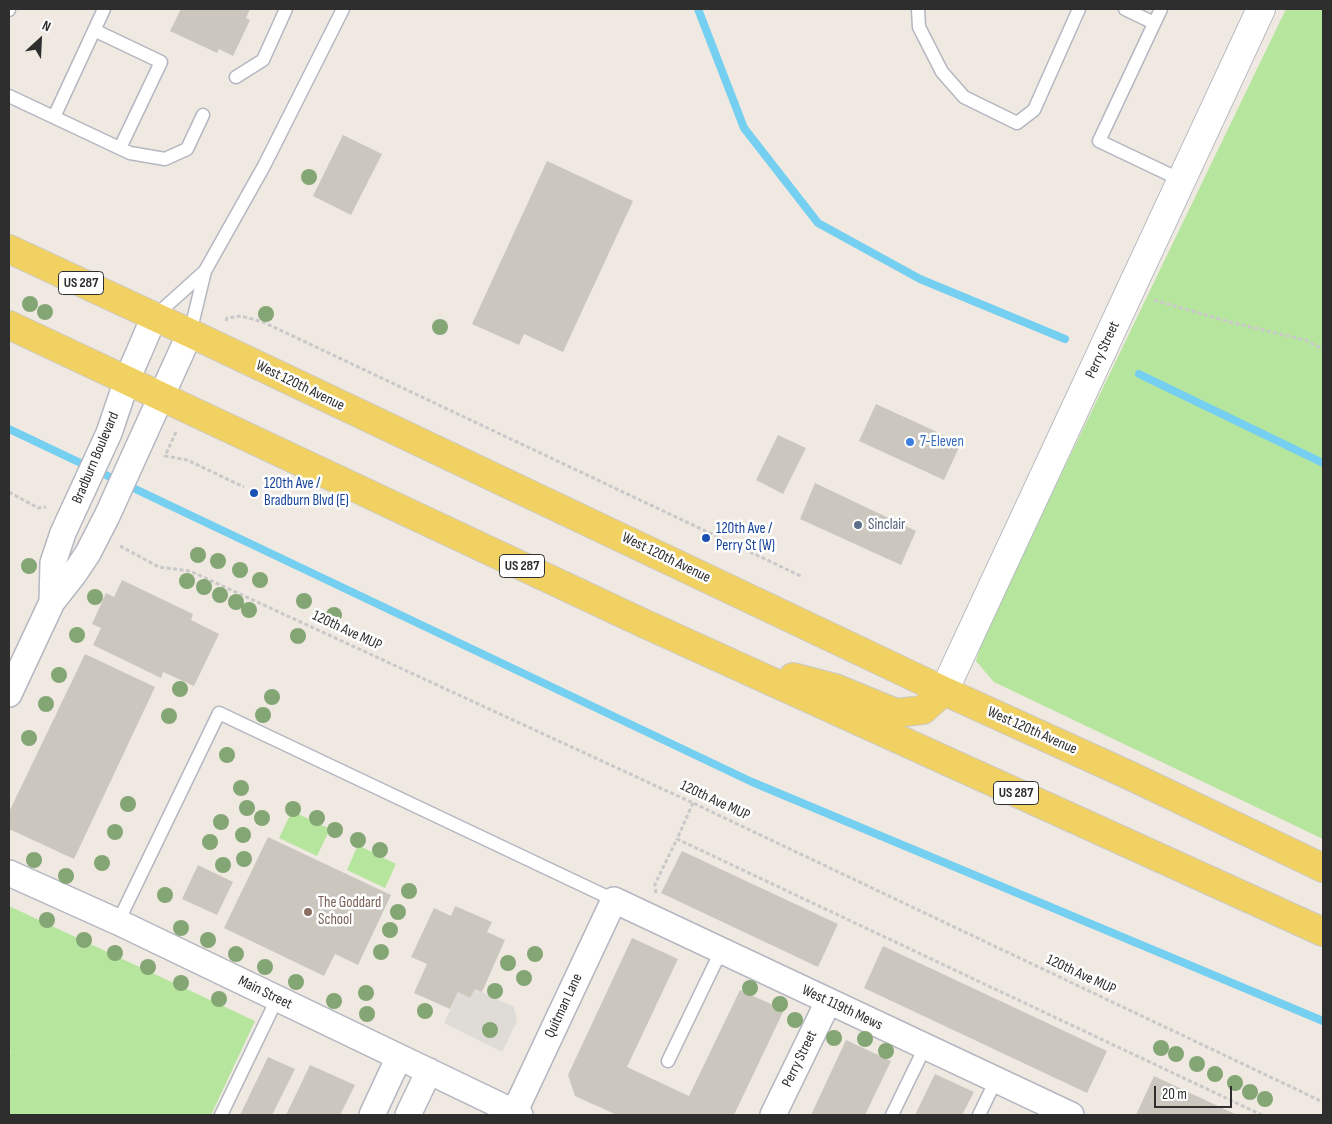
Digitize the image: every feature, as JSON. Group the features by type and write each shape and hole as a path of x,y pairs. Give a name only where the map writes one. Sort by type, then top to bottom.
{"main road":[{"name":"West 120th Avenue","path":"9,249 1323,868"},
{"name":"US 287","path":"9,325 710,654 1323,932"},
{"path":"710,654 835,688 896,713 924,710 944,690"}],"street":[{"name":"Perry Street","path":"944,690 1260,9"},
{"name":"Bradburn Boulevard","path":"52,602 53,563 63,533 103,448 127,380 154,317"},
{"name":"Bradburn Boulevard","path":"9,694 52,602 88,553 107,516 190,333"},
{"name":"Main Street","path":"9,873 118,922 517,1114"},
{"name":"West 119th Mews","path":"614,900 1071,1115"},
{"name":"Quitman Lane","path":"517,1114 614,900"},
{"name":"Perry Street","path":"773,1115 828,1002"},
{"path":"372,1115 399,1057"},
{"path":"408,1115 429,1072"}],"lane":[{"path":"54,117 104,9"},
{"path":"236,77 262,60 286,9"},
{"path":"190,333 205,270 264,166 342,9"},
{"path":"918,9 919,27 942,72 964,97 1017,124 1034,110 1079,9"},
{"path":"1125,9 1154,23"},
{"path":"1161,9 1099,141 1181,180"},
{"path":"94,30 161,62 120,148"},
{"path":"9,96 130,153 165,159 188,149 203,115"},
{"path":"154,317 205,270"},
{"path":"118,922 219,713 614,900"},
{"path":"668,1060 721,951"},
{"path":"221,1115 277,999"},
{"path":"892,1115 925,1047"},
{"path":"979,1115 996,1080"}],"path":[{"path":"1129,293 1230,322 1305,340 1323,349"},
{"path":"165,456 187,460 244,487"},
{"path":"9,492 38,508 52,507"},
{"name":"120th Ave MUP","path":"122,540 120,547 159,568 190,571 693,803 1323,1102"},
{"path":"647,916 656,893 655,884 693,803"},
{"path":"677,839 1262,1115"}],"green space":[{"path":"1286,9 1323,9 1323,839 994,682 976,661 984,634"},
{"path":"292,811 330,829 317,856 279,838"},
{"path":"358,845 396,864 385,888 347,870"},
{"path":"9,906 255,1021 211,1115 9,1115 9,1057 11,1052 9,1051"}],"shaded area":[{"path":"475,989 514,1007 517,1021 502,1052 444,1023 458,992 470,998"}],"building":[{"path":"181,9 250,9 246,18 250,20 233,56 219,49 217,53 170,31"},
{"path":"343,135 382,154 351,215 313,196"},
{"path":"547,161 633,201 563,352 524,334 519,345 472,324"},
{"name":"7-Eleven","path":"876,404 961,443 944,480 859,441"},
{"path":"778,435 806,448 783,494 756,480"},
{"name":"Sinclair","path":"815,483 916,531 901,565 800,519"},
{"path":"122,580 193,614 191,620 219,634 194,686 163,672 161,678 93,645 101,628 92,624 106,593 114,597"},
{"path":"85,654 155,687 74,859 9,829 9,812"},
{"name":"The Goddard School","path":"268,837 391,895 358,965 335,954 324,976 224,928"},
{"path":"682,851 838,924 818,967 661,893"},
{"path":"198,865 233,882 217,915 182,899"},
{"path":"455,906 492,922 487,932 505,940 482,992 475,989 470,998 458,992 450,1009 414,993 427,964 411,957 434,908 451,916"},
{"path":"632,938 678,959 627,1067 689,1096 740,990 784,1010 734,1115 617,1115 575,1096 568,1075"},
{"path":"883,946 1107,1051 1087,1093 864,988"},
{"path":"846,1040 891,1061 865,1115 811,1115"},
{"path":"268,1057 295,1069 272,1115 240,1115"},
{"path":"310,1065 355,1085 340,1115 286,1115"},
{"path":"935,1074 974,1092 962,1115 915,1115"},
{"path":"1154,1076 1237,1115 1136,1115"}],"waterway":[{"path":"698,9 744,128 818,223 920,279 1065,339"},
{"path":"1139,374 1323,463"},
{"path":"9,429 752,782 1323,1021"}],"place":[{"name":"7-Eleven","path":"910,442"},
{"name":"120th Ave / Bradburn Blvd (E)","path":"254,493"},
{"name":"Sinclair","path":"858,525"},
{"name":"120th Ave / Perry St (W)","path":"706,538"},
{"name":"The Goddard School","path":"308,912"}]}
